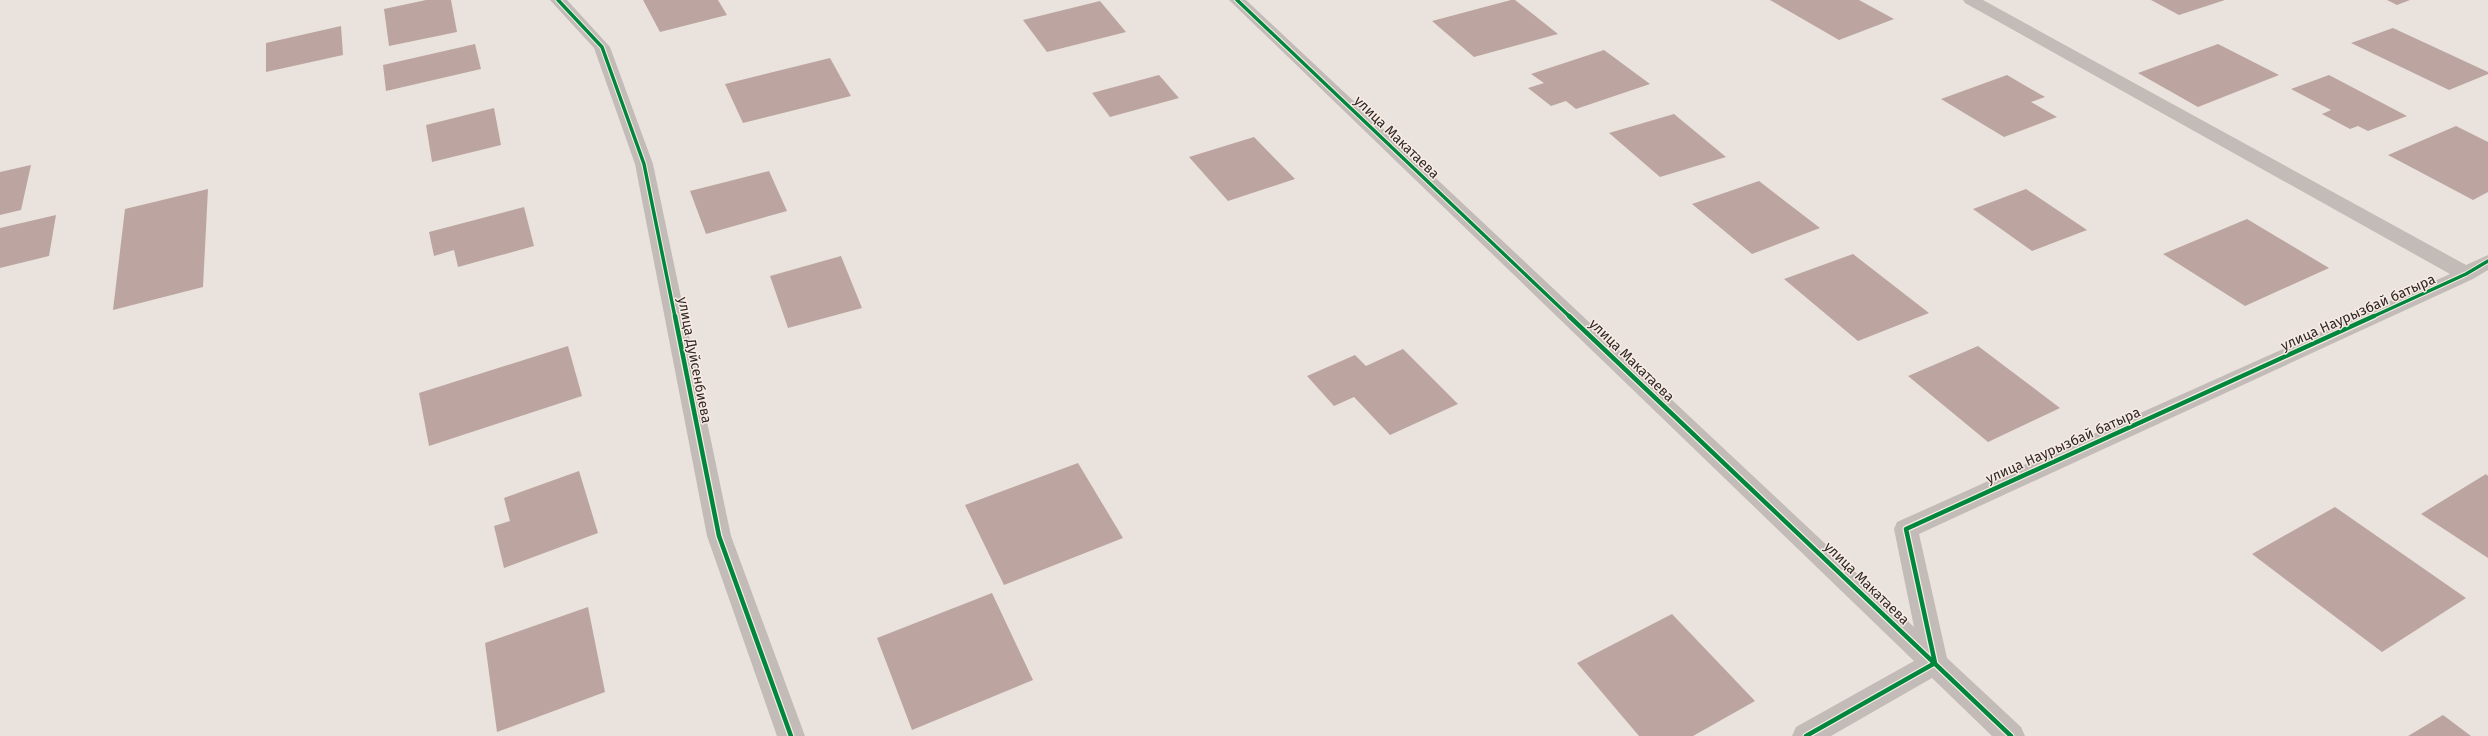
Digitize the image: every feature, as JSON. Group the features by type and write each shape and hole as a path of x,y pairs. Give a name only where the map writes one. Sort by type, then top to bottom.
{"street":[{"name":"улица Дуйсенбиева","path":"558,0 602,47 644,164 719,536 791,736"},
{"name":"улица Макатаева","path":"1237,0 1936,663 2011,736"},
{"path":"1971,0 2466,274"},
{"name":"улица Наурызбай батыра","path":"1936,663 1906,529 2466,274 2488,261"},
{"path":"1806,736 1936,663"}],"building":[{"path":"426,0 451,0 457,32 389,46 384,9"},
{"path":"643,0 718,0 727,15 660,32"},
{"path":"1515,0 1558,34 1474,57 1432,21"},
{"path":"1770,0 1859,0 1894,19 1839,40"},
{"path":"2151,0 2225,0 2179,15"},
{"path":"2387,0 2410,0 2397,5"},
{"path":"1100,1 1126,32 1047,52 1023,20"},
{"path":"341,26 343,55 266,72 266,43"},
{"path":"2393,28 2488,72 2488,74 2449,90 2351,43"},
{"path":"475,44 481,69 386,91 383,65"},
{"path":"2218,44 2279,75 2198,107 2138,73"},
{"path":"1604,50 1650,84 1576,109 1566,101 1551,106 1528,88 1544,83 1531,74"},
{"path":"830,58 851,96 743,123 725,84"},
{"path":"1159,75 1179,98 1110,117 1092,93"},
{"path":"2007,75 2045,97 2031,102 2057,117 2004,137 1941,99"},
{"path":"2329,75 2407,116 2368,131 2358,126 2350,129 2322,114 2331,110 2291,89"},
{"path":"494,108 501,145 432,162 426,125"},
{"path":"1674,114 1726,157 1660,177 1609,133"},
{"path":"2456,126 2488,142 2488,192 2473,200 2388,155"},
{"path":"1254,137 1295,179 1228,201 1189,157"},
{"path":"31,165 21,210 0,215 0,172"},
{"path":"769,171 787,211 706,234 690,191"},
{"path":"1759,181 1820,228 1752,254 1692,204"},
{"path":"208,189 203,287 113,310 125,209"},
{"path":"2026,189 2087,230 2032,251 1973,209"},
{"path":"524,207 534,246 458,267 454,250 434,256 429,232"},
{"path":"56,215 49,256 0,268 0,228"},
{"path":"2247,219 2329,268 2245,306 2163,254"},
{"path":"1853,254 1929,313 1858,341 1784,279"},
{"path":"841,256 862,308 788,328 770,276"},
{"path":"568,346 582,396 429,446 419,393"},
{"path":"1978,346 2060,408 1988,442 1908,376"},
{"path":"1403,349 1458,404 1390,435 1354,397 1334,406 1307,376 1355,355 1366,366"},
{"path":"1078,463 1123,538 1004,585 965,505"},
{"path":"579,471 598,533 504,568 494,526 510,521 504,498"},
{"path":"2486,474 2488,476 2488,558 2421,514"},
{"path":"2335,507 2466,598 2382,652 2252,554"},
{"path":"992,593 1033,680 912,730 877,638"},
{"path":"588,607 605,692 497,732 485,643"},
{"path":"1672,614 1755,701 1693,736 1639,736 1577,663"},
{"path":"2443,715 2471,736 2408,736"}],"cycle path":[{"path":"558,0 602,47 644,164 719,536 791,736"},
{"path":"1237,0 2011,736"},
{"path":"1806,736 1935,663 1906,529 2466,274 2488,261"}]}
